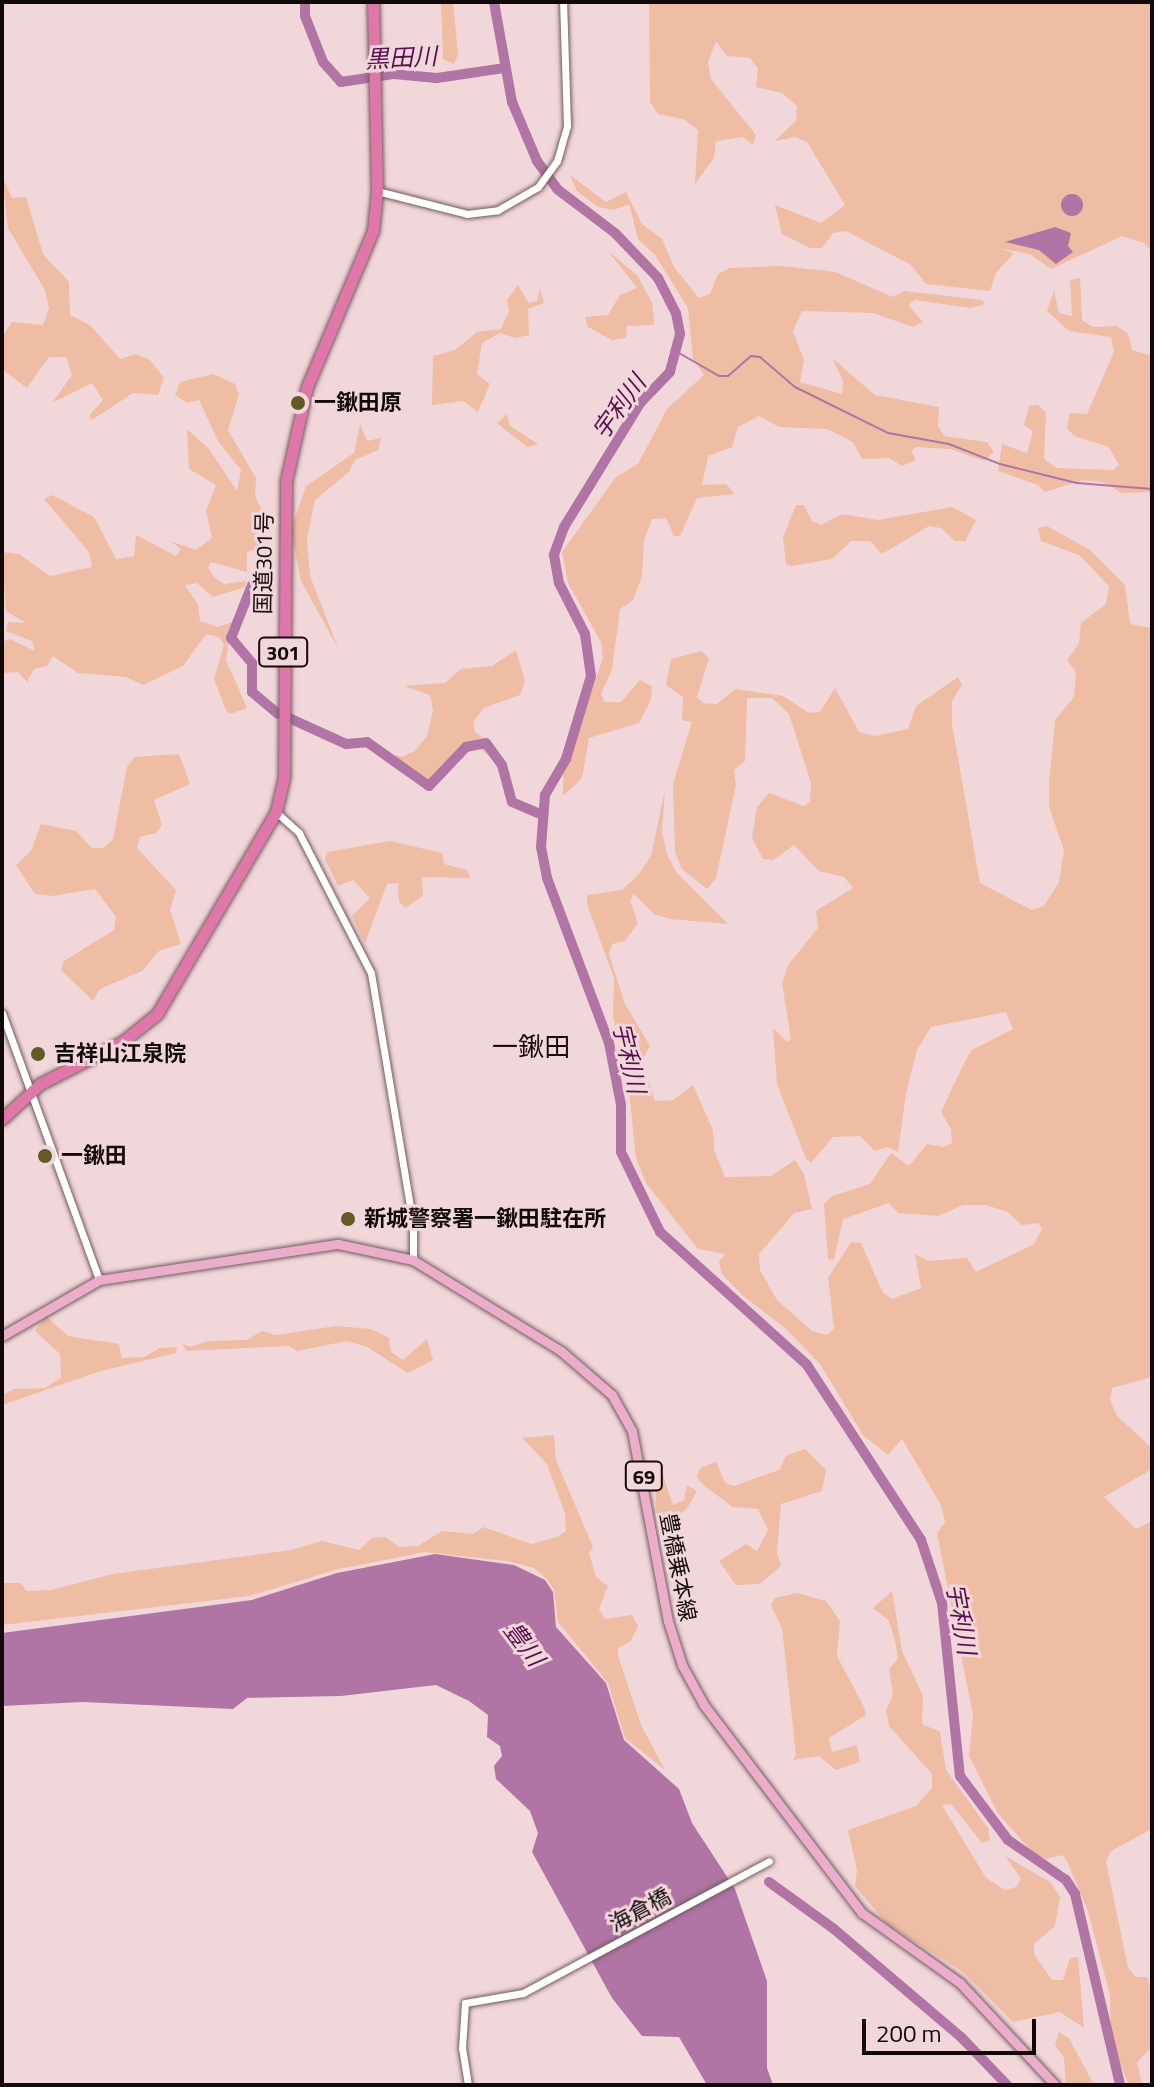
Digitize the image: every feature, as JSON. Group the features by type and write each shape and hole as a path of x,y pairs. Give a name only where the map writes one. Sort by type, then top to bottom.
{"highway":[{"name":"国道301号","path":"2,1119 28,1094 135,1034 157,1014 276,812 284,776 283,523 290,456 317,360 368,251 377,191 373,2"}],"main road":[{"name":"豊橋乗本線","path":"2,1336 99,1280 319,1245 362,1246 413,1260 561,1351 612,1395 638,1448 668,1621 682,1665 704,1705 862,1913 960,1983 1055,2085"}],"street":[{"path":"377,191 467,214 498,210 538,187 557,161 567,126 563,2"},
{"path":"276,812 299,833 371,973 413,1225 413,1260"},
{"path":"2,1013 28,1094 99,1280"},
{"name":"海倉橋","path":"468,2085 462,2048 465,2003 528,1991 769,1861"}],"shaded area":[{"path":"441,2 453,2 458,55 454,64 443,59"},
{"path":"649,2 1152,2 1152,252 1144,243 1122,236 1051,269 1030,254 998,248 1014,253 996,273 990,291 926,284 911,265 846,231 833,233 822,248 810,248 782,234 775,205 821,223 845,205 807,142 795,137 775,141 796,121 797,106 782,93 756,87 758,69 750,58 727,56 716,41 708,62 711,79 756,135 753,145 743,137 716,141 714,158 695,184 698,130 683,119 658,114 650,102"},
{"path":"570,175 606,202 626,192 642,224 662,239 674,267 699,298 710,294 718,274 730,268 782,266 835,272 893,297 904,291 982,300 985,304 971,308 915,300 908,305 923,322 913,327 873,313 802,311 793,331 804,360 800,382 842,394 843,381 832,358 875,395 939,407 938,426 944,436 987,442 994,452 984,461 951,449 916,447 911,451 916,460 902,466 889,458 862,459 853,442 827,429 779,427 759,416 738,427 732,447 708,456 702,485 726,484 735,494 697,498 680,536 674,536 666,518 652,519 644,540 642,576 633,600 620,609 612,670 601,694 605,702 621,702 640,680 652,686 651,699 639,723 589,738 582,778 563,796 563,775 603,658 601,642 568,583 562,552 616,477 638,464 667,409 704,375 693,359 688,308 655,255 638,239 629,204 614,210 598,207 577,191"},
{"path":"2,176 12,198 26,197 43,254 69,282 70,315 90,325 120,359 136,354 150,360 164,378 158,395 133,393 92,420 89,416 103,400 92,383 52,403 72,375 66,357 49,357 27,388 4,371 2,337 12,322 43,325 49,309 45,290 8,228"},
{"path":"608,251 638,276 652,303 654,319 654,325 627,326 626,338 612,340 588,327 585,317 608,315 620,295 637,288"},
{"path":"1080,278 1082,320 1093,327 1117,326 1128,334 1132,350 1152,356 1152,492 1122,493 1102,482 1083,480 1045,492 1038,485 998,471 1002,444 1027,453 1033,431 1024,425 1029,406 1038,405 1046,413 1044,459 1056,468 1113,470 1119,465 1109,447 1074,436 1067,428 1070,413 1087,414 1114,352 1111,337 1069,331 1047,311 1054,291 1059,313 1072,316 1070,280"},
{"path":"518,285 529,303 537,301 540,288 544,303 528,309 529,335 515,338 500,333 482,343 477,374 490,384 478,412 463,401 432,405 433,356 455,350 477,332 501,329 509,311 507,300"},
{"path":"213,374 235,384 239,394 228,430 256,478 255,496 263,512 253,531 266,546 247,552 247,572 211,562 208,568 215,578 224,584 246,581 245,587 213,597 197,583 185,585 198,605 200,621 218,627 232,622 226,660 247,708 230,714 226,710 214,679 224,645 219,637 206,634 183,666 143,685 126,677 78,673 53,656 47,666 34,669 27,682 18,672 2,673 2,642 10,639 35,651 32,641 6,631 8,622 26,623 6,611 2,552 19,554 50,576 92,567 89,552 44,499 52,495 94,517 116,559 134,556 136,535 176,556 181,549 170,541 196,550 212,538 206,511 216,485 189,469 187,429 209,449 237,491 241,470 218,441 199,400 187,403 175,395 180,382"},
{"path":"507,414 510,426 538,444 527,447 497,423"},
{"path":"360,424 367,441 381,438 378,450 355,460 349,472 315,500 307,539 310,576 339,650 301,581 291,530 306,486 354,453"},
{"path":"796,505 804,505 812,521 821,525 842,514 878,520 952,507 976,520 965,541 955,541 941,528 929,526 882,554 870,541 851,541 832,559 791,566 786,564 783,537"},
{"path":"1047,526 1090,550 1125,585 1130,624 1152,628 1152,1377 1112,1388 1110,1400 1117,1416 1152,1448 1152,1469 1104,1497 1136,1529 1152,1521 1152,1829 1111,1851 1106,1861 1128,1968 1136,1977 1147,1977 1152,1991 1152,2047 1137,2062 1142,2085 1129,2085 1111,2040 1110,1995 1088,1911 1067,1861 1062,1855 1046,1859 1033,1853 997,1812 969,1756 973,1715 937,1533 945,1522 941,1505 902,1439 888,1455 863,1435 820,1364 785,1328 742,1295 722,1274 719,1262 725,1254 698,1249 646,1183 636,1158 627,1070 613,1017 614,978 587,904 587,895 622,890 638,875 651,856 665,789 662,832 667,854 676,872 728,924 670,919 654,914 634,894 630,901 638,923 625,941 612,944 609,954 625,1004 650,1046 641,1062 655,1101 673,1100 693,1085 713,1130 714,1150 725,1177 771,1176 795,1160 804,1174 812,1209 794,1213 759,1254 760,1270 777,1300 812,1331 827,1335 834,1328 828,1278 851,1242 861,1243 883,1293 892,1299 921,1288 915,1254 929,1261 967,1258 976,1272 1034,1244 1042,1229 1038,1223 1022,1225 1008,1212 986,1205 963,1205 938,1216 898,1213 889,1203 843,1219 834,1260 828,1259 824,1204 832,1196 870,1184 891,1153 909,1166 927,1144 943,1147 952,1143 951,1129 941,1112 964,1063 972,1050 1013,1029 1006,1012 931,1027 917,1050 906,1093 898,1152 887,1147 875,1151 860,1136 833,1137 811,1163 806,1159 777,1084 773,1028 787,1042 791,1039 782,983 788,965 818,928 816,911 853,888 844,877 819,871 794,845 773,860 763,859 752,838 757,807 769,793 804,806 810,802 811,783 789,714 772,698 747,698 745,761 734,770 736,785 716,878 707,889 682,869 675,852 673,784 692,722 682,720 683,697 666,685 671,659 702,651 709,658 697,697 703,703 717,704 735,689 783,696 809,713 820,712 835,688 859,732 875,736 908,729 916,706 958,677 962,685 952,701 952,724 980,883 1032,910 1044,906 1059,882 1064,850 1049,807 1049,784 1055,720 1074,697 1076,672 1067,660 1079,644 1081,623 1106,604 1109,586 1079,555 1041,541 1038,528"},
{"path":"516,650 525,681 520,695 484,708 473,722 475,732 495,748 497,762 475,745 458,754 429,783 393,759 391,754 402,757 415,751 427,736 433,710 430,695 404,686 445,683 461,669 492,666"},
{"path":"179,754 190,784 154,800 162,825 156,833 140,837 137,848 176,890 170,910 181,944 159,951 142,971 100,989 93,1001 61,970 64,961 114,930 116,917 95,889 53,896 35,894 16,865 31,851 41,824 76,831 92,848 104,848 113,839 127,767 135,757"},
{"path":"390,841 442,853 444,864 467,870 470,878 422,877 423,896 405,908 399,901 398,883 387,884 365,943 352,916 370,898 353,880 338,886 325,859 327,852"},
{"path":"46,1316 68,1336 119,1344 122,1358 144,1357 160,1348 177,1347 176,1353 101,1371 2,1405 2,1395 14,1389 45,1388 61,1378 60,1354 35,1331"},
{"path":"336,1326 371,1329 389,1338 391,1352 403,1360 427,1339 433,1360 408,1373 367,1347 347,1341 297,1351 289,1346 187,1351 182,1344 191,1347 208,1341 247,1340 262,1331 276,1335"},
{"path":"554,1435 556,1460 593,1547 589,1553 596,1577 608,1586 599,1609 605,1619 632,1615 638,1626 631,1641 618,1648 618,1656 641,1725 665,1770 625,1738 608,1683 558,1622 554,1590 548,1580 534,1568 507,1561 425,1552 339,1569 249,1596 2,1625 2,1583 21,1583 26,1591 51,1590 113,1574 291,1550 322,1541 359,1550 372,1538 385,1537 399,1547 418,1546 442,1531 472,1534 484,1527 531,1544 557,1537 566,1531 565,1513 547,1464 522,1438"},
{"path":"805,1449 826,1470 822,1491 781,1504 777,1553 781,1566 760,1584 736,1585 719,1561 746,1544 757,1551 768,1530 758,1509 733,1507 707,1488 697,1478 700,1468 716,1462 725,1483 734,1486 779,1470 786,1456"},
{"path":"655,1475 663,1475 673,1505 684,1500 687,1485 697,1491 686,1510 669,1520 671,1528 681,1530 686,1545 675,1548 665,1540 657,1520"},
{"path":"892,1591 902,1651 923,1696 922,1724 940,1732 946,1770 988,1828 990,1840 982,1843 951,1804 942,1805 986,1878 1005,1890 1016,1887 1021,1878 1005,1856 1050,1882 1060,1897 1055,1926 1034,1944 1034,1954 1052,1980 1063,1980 1070,1958 1078,1957 1084,2028 1060,2012 1013,2022 963,1972 887,1924 855,1886 857,1870 848,1830 916,1806 932,1788 932,1774 889,1726 886,1711 893,1694 889,1669 898,1658 889,1621 873,1608"},
{"path":"797,1593 826,1601 840,1621 837,1656 866,1715 829,1738 832,1752 857,1745 860,1762 836,1770 819,1756 793,1760 796,1755 782,1628 771,1605 775,1598"},
{"path":"1059,2032 1069,2038 1094,2085 1066,2085 1064,2058 1055,2045"}],"water":[{"path":"1072,194 1083,205 1072,216 1061,205"},
{"path":"1055,227 1071,233 1068,246 1073,252 1056,264 1039,250 1005,242"},
{"name":"豊川","path":"435,1554 514,1565 545,1580 553,1592 556,1627 606,1683 624,1740 679,1789 692,1823 735,1889 767,1981 767,2068 773,2085 707,2085 679,2037 642,2036 612,1998 532,1852 538,1833 530,1811 496,1779 494,1766 502,1756 500,1746 487,1737 488,1715 469,1701 436,1685 341,1696 247,1698 233,1709 83,1702 2,1706 2,1633 252,1600 337,1573"}],"waterway":[{"name":"黒田川","path":"305,2 305,16 323,62 341,82 394,74 437,78 505,68"},
{"name":"宇利川","path":"494,2 512,102 537,161 557,189 615,233 658,278 676,313 680,334 670,372 641,402 564,527 554,555 559,583 585,634 591,676 566,759 545,795 541,847 547,878 609,1043 621,1105 621,1152 660,1232 807,1365 921,1540 942,1603 960,1776 1008,1840 1066,1880 1075,1894 1120,2085"},
{"path":"679,353 719,376 728,376 751,356 760,357 795,387 888,433 949,444 1000,464 1077,483 1152,489"},
{"path":"252,585 231,638 252,663 252,692 278,714"},
{"path":"289,718 346,744 367,742 429,786 466,747 486,743 502,765 512,802 543,815"},
{"path":"769,1882 834,1929 961,2037 1007,2085"}],"place":[{"name":"一鍬田原","path":"298,403"},
{"name":"吉祥山江泉院","path":"38,1054"},
{"name":"一鍬田","path":"45,1156"},
{"name":"新城警察署一鍬田駐在所","path":"348,1219"}],"district":[{"name":"一鍬田","path":"531,1047"}]}
